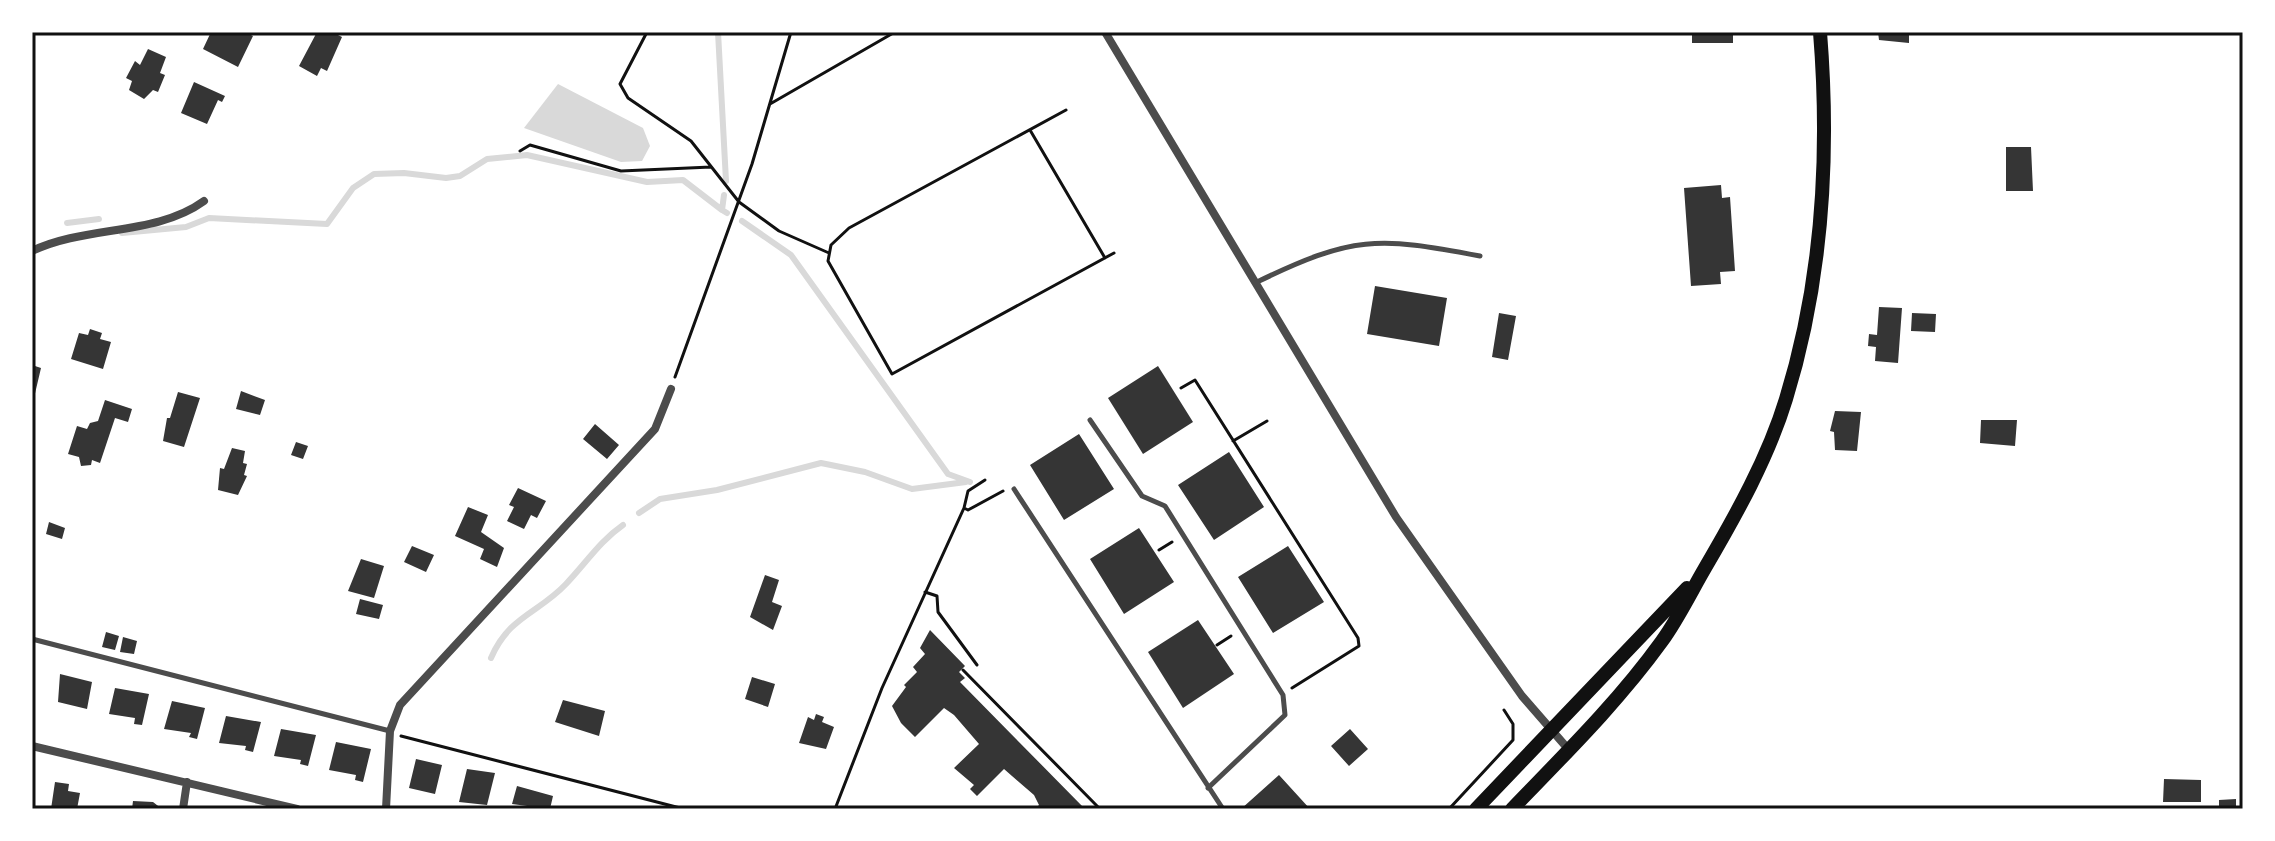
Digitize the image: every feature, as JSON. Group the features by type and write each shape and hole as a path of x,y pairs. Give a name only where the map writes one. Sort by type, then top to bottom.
{"main road":[{"path":"1512,809 1569,750 1663,641 1741,506 1786,400 1815,282 1824,192 1825,95 1820,32"},
{"path":"1476,809 1704,570"}],"street":[{"path":"1108,33 1396,517 1550,731 1569,750"},
{"path":"32,251 59,238 183,216 204,201"},
{"path":"386,809 390,732 400,705 655,429 671,389"},
{"path":"32,746 297,809"},
{"path":"183,809 187,782"}],"lane":[{"path":"1257,282 1326,251 1359,242 1398,242 1480,256"},
{"path":"1090,420 1142,496 1165,506 1283,695 1285,715 1208,788"},
{"path":"1014,489 1223,809"},
{"path":"32,639 390,732"}],"path":[{"path":"647,32 620,84 628,98 691,141 739,202 779,231 829,253"},
{"path":"671,389 739,202 791,32"},
{"path":"770,104 895,32"},
{"path":"1066,110 849,228 831,245 828,261 892,374 1114,253"},
{"path":"1030,130 1105,258"},
{"path":"520,151 530,145 621,171 712,167"},
{"path":"1181,388 1195,380 1358,638 1359,646 1283,695"},
{"path":"1233,441 1267,421"},
{"path":"835,809 882,688 964,508 968,491 985,480"},
{"path":"964,508 968,510 995,493 1014,489"},
{"path":"925,592 937,596 938,612 977,665"},
{"path":"1217,645 1235,633"},
{"path":"963,670 1100,809"},
{"path":"1449,809 1513,740 1513,724 1504,710"},
{"path":"390,732 684,809"}],"shaded area":[{"path":"558,84 643,128 650,146 642,161 621,162 524,128"}],"building":[{"path":"211,32 245,32 253,36 238,67 203,49"},
{"path":"317,32 332,32 342,37 327,71 321,68 317,76 299,66"},
{"path":"1692,32 1733,32 1733,43 1692,43"},
{"path":"1878,32 1909,32 1909,43 1879,40"},
{"path":"148,49 166,57 160,73 165,75 158,92 153,90 144,99 129,90 132,81 126,78 135,61 140,65"},
{"path":"194,82 225,96 222,102 218,100 207,124 181,113"},
{"path":"2006,147 2031,147 2033,191 2006,191"},
{"path":"1721,185 1722,198 1730,197 1735,271 1720,272 1721,284 1691,286 1684,188"},
{"path":"1375,286 1447,298 1439,346 1367,334"},
{"path":"1879,307 1902,308 1898,363 1875,361 1876,347 1868,346 1869,334 1877,335"},
{"path":"1499,313 1516,316 1508,360 1492,357"},
{"path":"1912,313 1936,314 1935,332 1911,331"},
{"path":"90,329 102,333 100,339 111,342 103,369 71,359 79,333 88,335"},
{"path":"32,365 41,368 33,402 32,402"},
{"path":"1158,366 1193,422 1143,454 1108,398"},
{"path":"241,391 265,400 260,415 236,409"},
{"path":"178,392 200,398 184,447 163,441 167,418 170,418"},
{"path":"105,400 132,409 128,422 115,418 100,463 92,460 91,465 81,466 79,457 68,454 77,426 87,429 90,423 98,421"},
{"path":"1835,411 1861,412 1857,451 1835,450 1834,432 1830,431"},
{"path":"1981,420 2017,420 2015,446 1980,443"},
{"path":"595,424 619,445 607,459 583,439"},
{"path":"1079,434 1114,489 1064,520 1030,465"},
{"path":"296,442 308,446 303,459 291,455"},
{"path":"232,448 245,451 243,463 247,464 244,475 247,476 238,495 218,490 220,468 224,469"},
{"path":"1229,452 1264,507 1214,540 1178,485"},
{"path":"518,488 546,501 537,518 531,515 524,529 507,521 514,507 509,505"},
{"path":"468,507 488,515 481,532 504,548 497,567 480,559 484,549 455,536"},
{"path":"49,522 65,528 62,539 46,534"},
{"path":"1139,528 1174,582 1124,614 1090,559"},
{"path":"412,546 434,555 426,572 404,562"},
{"path":"1288,546 1324,602 1273,633 1238,577"},
{"path":"361,559 384,566 374,598 348,591"},
{"path":"765,575 779,580 772,602 782,606 773,630 750,617"},
{"path":"360,599 383,605 379,619 356,614"},
{"path":"1198,620 1234,674 1183,708 1148,652"},
{"path":"930,630 965,666 959,672 965,678 960,682 1085,809 1035,809 1039,805 1034,795 1004,769 977,796 970,789 974,785 954,768 979,744 954,715 944,708 915,737 901,723 892,706 906,687 904,685 917,672 913,667 925,654 920,648"},
{"path":"106,632 119,636 115,650 102,647"},
{"path":"123,637 137,641 134,654 120,652"},
{"path":"60,674 92,682 87,709 58,702"},
{"path":"752,677 775,684 768,707 745,699"},
{"path":"115,688 149,694 142,725 134,724 135,718 109,714"},
{"path":"563,700 605,711 599,736 555,722"},
{"path":"172,701 205,708 197,739 189,737 191,733 164,729"},
{"path":"816,714 824,717 822,722 834,727 826,749 799,743 808,717 814,720"},
{"path":"226,716 261,722 253,752 245,750 246,746 219,743"},
{"path":"281,729 316,735 308,766 300,764 301,760 274,756"},
{"path":"1350,729 1368,749 1349,766 1331,746"},
{"path":"336,742 371,749 363,782 355,780 356,775 329,770"},
{"path":"416,759 442,765 435,794 409,788"},
{"path":"467,769 495,773 487,805 459,802"},
{"path":"1279,775 1310,809 1241,809"},
{"path":"2164,779 2201,780 2201,802 2163,802"},
{"path":"55,782 69,784 68,791 80,793 77,809 51,809"},
{"path":"517,786 553,796 550,809 512,804"},
{"path":"2236,799 2236,809 2219,809 2219,800"},
{"path":"133,801 153,802 162,809 132,809"}],"waterway":[{"path":"718,32 726,181"},
{"path":"122,233 186,227 209,218 327,224 353,188 374,174 404,173 446,178 460,176 487,159 527,155 647,182 683,180 722,210"},
{"path":"724,195 722,210 727,213"},
{"path":"67,223 99,219"},
{"path":"742,221 791,255 948,474 970,482"},
{"path":"639,513 660,499 717,490 821,463 865,472 912,489 966,482"},
{"path":"491,658 507,633 556,594 600,545 623,525"}]}
